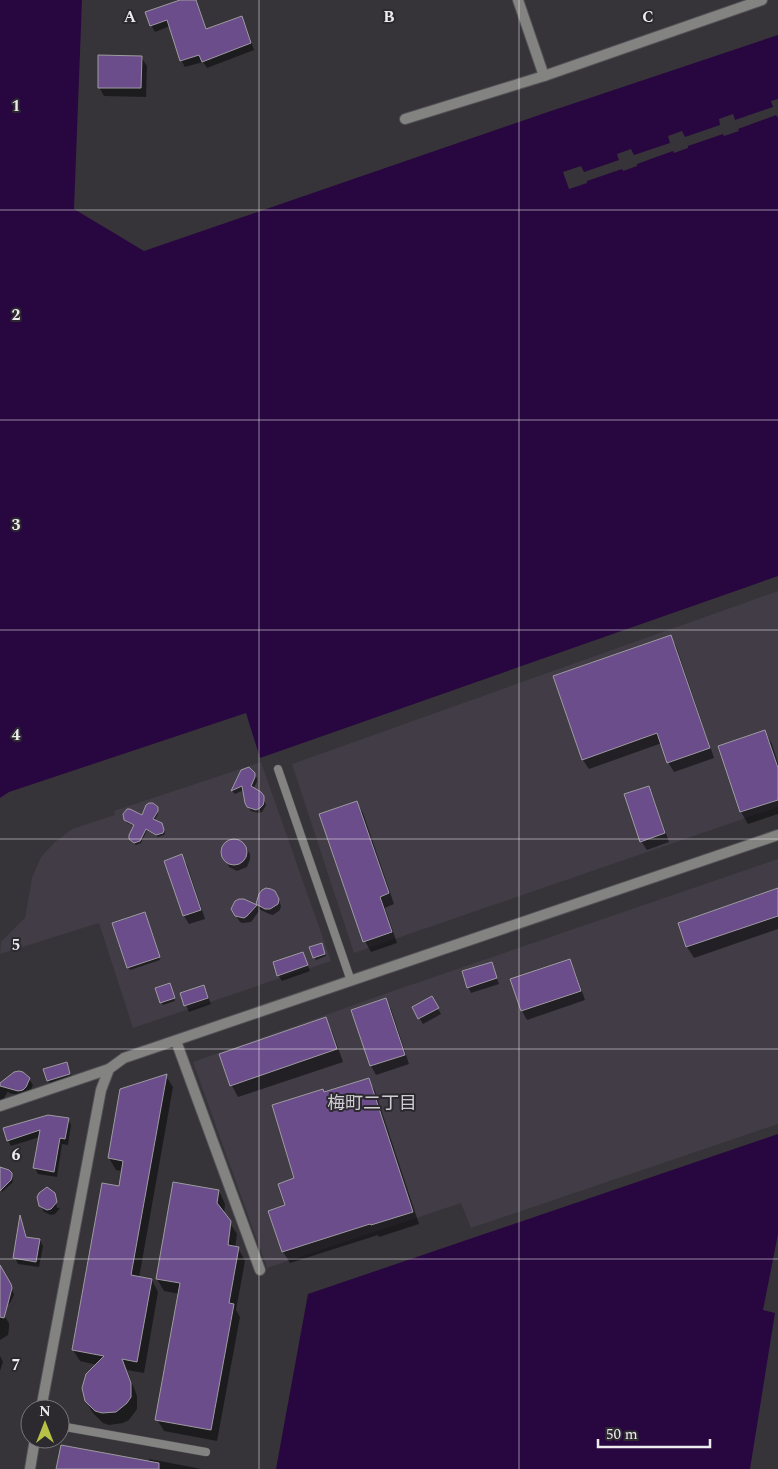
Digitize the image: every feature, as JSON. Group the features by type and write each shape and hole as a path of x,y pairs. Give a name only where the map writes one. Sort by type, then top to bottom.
{"street":[{"path":"518,0 544,76"},
{"path":"405,119 544,76 762,0"},
{"path":"0,1106 109,1069 124,1058 778,835"},
{"path":"176,1041 260,1270"},
{"path":"43,1399 101,1090 109,1069"},
{"path":"30,1469 33,1449"}],"lane":[{"path":"278,770 351,981"},
{"path":"70,1428 206,1452"}],"shaded area":[{"path":"0,0 82,0 74,209 144,251 778,35 778,576 260,758 246,713 9,792 0,798"},
{"path":"778,591 778,807 354,953 292,764"},
{"path":"261,762 331,961 133,1028 99,923 0,954 1,942 25,918 32,878 41,857 55,842 72,829 115,815 114,811"},
{"path":"778,859 778,1124 471,1228 461,1203 267,1268 193,1062 393,991"},
{"path":"778,1134 778,1234 763,1310 775,1313 750,1469 276,1469 308,1294"}],"pier":[{"path":"778,99 778,118 776,115 738,129 739,131 724,136 723,134 674,153 673,151 637,164 637,166 623,171 622,169 569,189 563,172 581,166 584,172 619,160 617,154 631,149 634,155 670,143 668,136 682,131 685,137 720,125 719,119 733,114 735,120 773,107 771,101"}],"building":[{"path":"180,0 196,0 206,29 242,16 251,43 202,62 199,55 180,61 167,20 150,26 145,12"},
{"path":"98,55 142,56 141,88 98,88"},
{"path":"671,635 710,748 667,763 657,733 582,760 553,676"},
{"path":"765,730 778,768 778,800 740,812 718,746"},
{"path":"249,767 255,773 251,786 264,796 263,805 256,810 247,807 242,786 231,791 241,770"},
{"path":"649,786 665,833 640,842 624,794"},
{"path":"357,801 389,893 380,897 392,932 363,942 319,814"},
{"path":"153,803 158,807 158,811 153,819 162,823 163,833 156,835 146,829 140,841 134,843 129,839 129,835 134,825 124,820 123,814 127,809 130,809 142,815 146,805"},
{"path":"234,839 243,843 247,852 243,861 234,865 225,861 221,852 225,843"},
{"path":"182,854 201,910 183,916 164,861"},
{"path":"266,888 275,891 279,899 278,904 270,909 265,909 256,904 259,894"},
{"path":"778,888 778,916 686,947 678,923"},
{"path":"244,899 257,905 244,918 235,916 231,909 235,901"},
{"path":"145,912 160,957 127,968 112,923"},
{"path":"322,943 325,954 313,958 309,947"},
{"path":"303,952 308,965 277,976 273,962"},
{"path":"570,959 581,991 521,1011 510,979"},
{"path":"492,962 497,978 467,988 462,971"},
{"path":"170,983 175,998 160,1003 155,988"},
{"path":"204,985 208,998 184,1006 180,993"},
{"path":"432,996 439,1008 418,1019 412,1007"},
{"path":"386,998 405,1055 370,1066 351,1010"},
{"path":"326,1017 337,1049 230,1086 219,1054"},
{"path":"67,1062 70,1074 47,1081 43,1069"},
{"path":"19,1071 30,1078 23,1090 18,1091 0,1086 0,1083 14,1072"},
{"path":"167,1074 131,1275 152,1279 137,1362 122,1359 131,1383 131,1397 116,1412 102,1413 95,1411 85,1401 82,1388 86,1374 104,1356 72,1350 102,1183 119,1186 123,1161 108,1158 120,1089"},
{"path":"369,1078 413,1212 282,1252 268,1211 285,1205 278,1184 294,1178 272,1105 323,1089 324,1092"},
{"path":"48,1115 69,1118 65,1139 60,1138 54,1172 33,1168 40,1130 7,1141 3,1128"},
{"path":"0,1167 9,1170 12,1176 11,1180 0,1191"},
{"path":"173,1182 219,1190 217,1203 231,1221 228,1245 239,1247 229,1303 234,1304 211,1430 155,1420 180,1283 156,1279"},
{"path":"47,1187 55,1193 57,1202 51,1209 47,1210 39,1206 37,1197"},
{"path":"20,1215 26,1237 40,1239 36,1262 13,1258"},
{"path":"0,1265 12,1288 4,1318 0,1317"},
{"path":"70,1447 159,1463 159,1469 56,1469 60,1449 70,1449"}],"district":[{"name":"梅町二丁目","path":"372,1103"}]}
